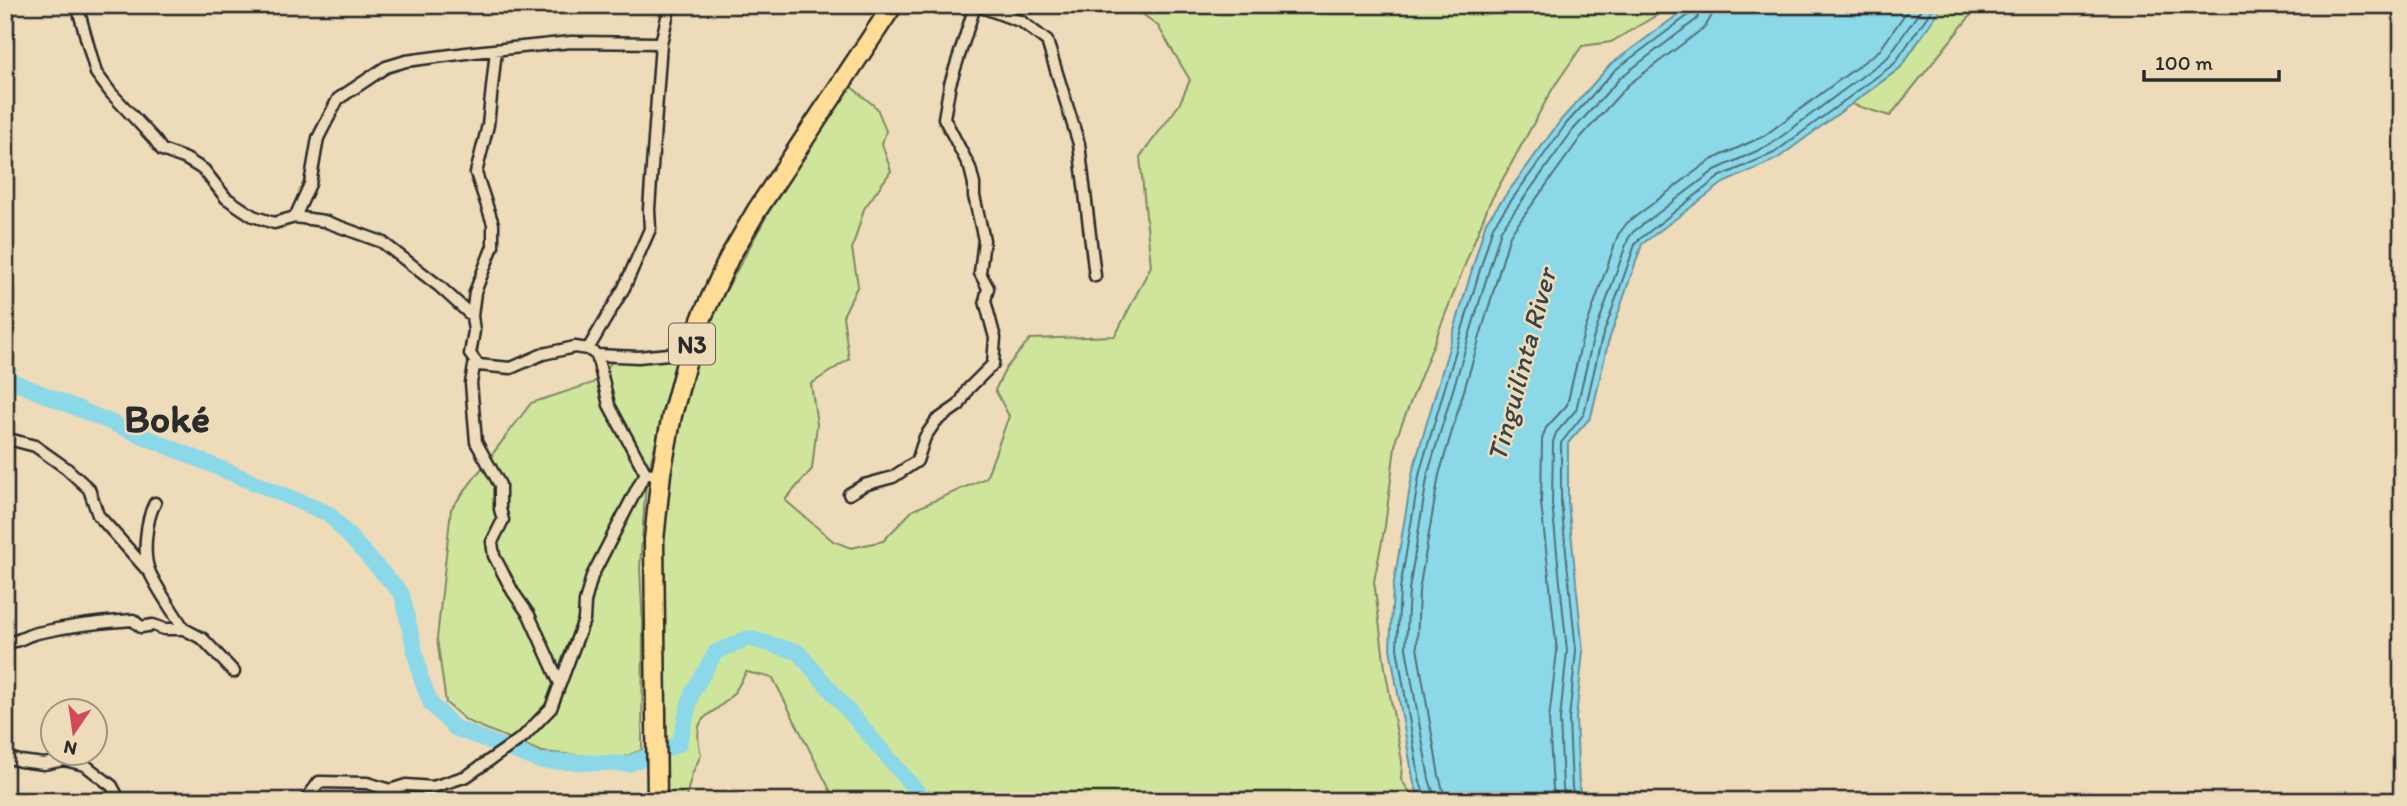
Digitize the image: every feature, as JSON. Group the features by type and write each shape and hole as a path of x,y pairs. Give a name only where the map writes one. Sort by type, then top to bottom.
{"highway":[{"name":"N3","path":"657,801 653,474 689,352 729,258 757,210 893,5"}],"street":[{"path":"77,5 96,73 162,150 186,159 204,170 226,198 245,213 274,223 295,217 324,221 382,242 439,286 472,316"},
{"path":"305,801 319,782 367,783 390,790 406,785 433,787 467,776 523,737 551,708 584,621 585,602 592,576 653,474 609,405 593,352 650,229 649,209 661,43 670,5"},
{"path":"849,494 863,485 893,477 917,461 925,437 936,421 959,405 968,389 993,364 995,338 985,300 988,288 980,273 984,240 974,196 974,184 970,167 944,118 950,84 975,6 1022,22 1047,41 1079,144 1095,276"},
{"path":"295,217 310,184 318,138 338,99 386,67 406,61 571,42 661,43"},
{"path":"496,50 488,125 476,173 493,224 493,246 475,292 471,354 475,361 478,365 491,368 510,368 560,349 575,347 593,352 638,357 689,352"},
{"path":"475,361 471,383 476,442 500,485 502,495 500,509 503,520 492,542 494,556 529,615 560,684"},
{"path":"5,438 35,446 66,468 89,489 97,515 148,570 184,629"},
{"path":"148,570 148,516 155,503"},
{"path":"5,641 12,643 35,634 100,622 133,620 141,627 153,625 164,629 184,629 204,639 234,673"},
{"path":"5,757 44,764 64,760 85,765 112,786 120,801"}],"green space":[{"path":"1131,5 1674,5 1611,42 1582,46 1553,88 1489,204 1396,439 1385,526 1374,581 1385,668 1402,761 1401,780 1417,801 830,801 833,796 773,678 746,672 733,694 700,724 698,731 701,755 692,774 685,801 666,798 654,760 661,510 686,379 719,303 767,215 849,85 877,108 886,131 882,144 891,171 864,209 852,249 858,285 843,316 849,359 811,384 817,424 812,469 785,500 833,541 851,548 883,541 913,510 986,478 1009,416 995,390 1006,368 1030,339 1115,336 1151,266 1140,157 1179,105 1190,80 1158,26"},
{"path":"1943,5 1979,5 1890,116 1851,104 1900,68"},
{"path":"622,351 677,355 646,482 640,568 643,628 642,750 620,759 542,752 467,721 446,703 437,639 451,509 531,403 593,383"}],"water":[{"name":"Tinguilinta River","path":"1691,5 1943,5 1900,68 1777,159 1723,183 1642,244 1608,343 1591,417 1568,443 1568,502 1583,651 1576,718 1579,787 1583,801 1421,801 1414,784 1390,648 1393,588 1413,470 1486,222 1561,120 1610,65"}],"waterway":[{"path":"5,378 329,514 402,594 421,678 431,704 455,728 540,761 628,764 679,744 692,693 716,652 748,638 798,652 920,795 921,801"}],"district":[{"name":"Boké","path":"167,418"}]}
